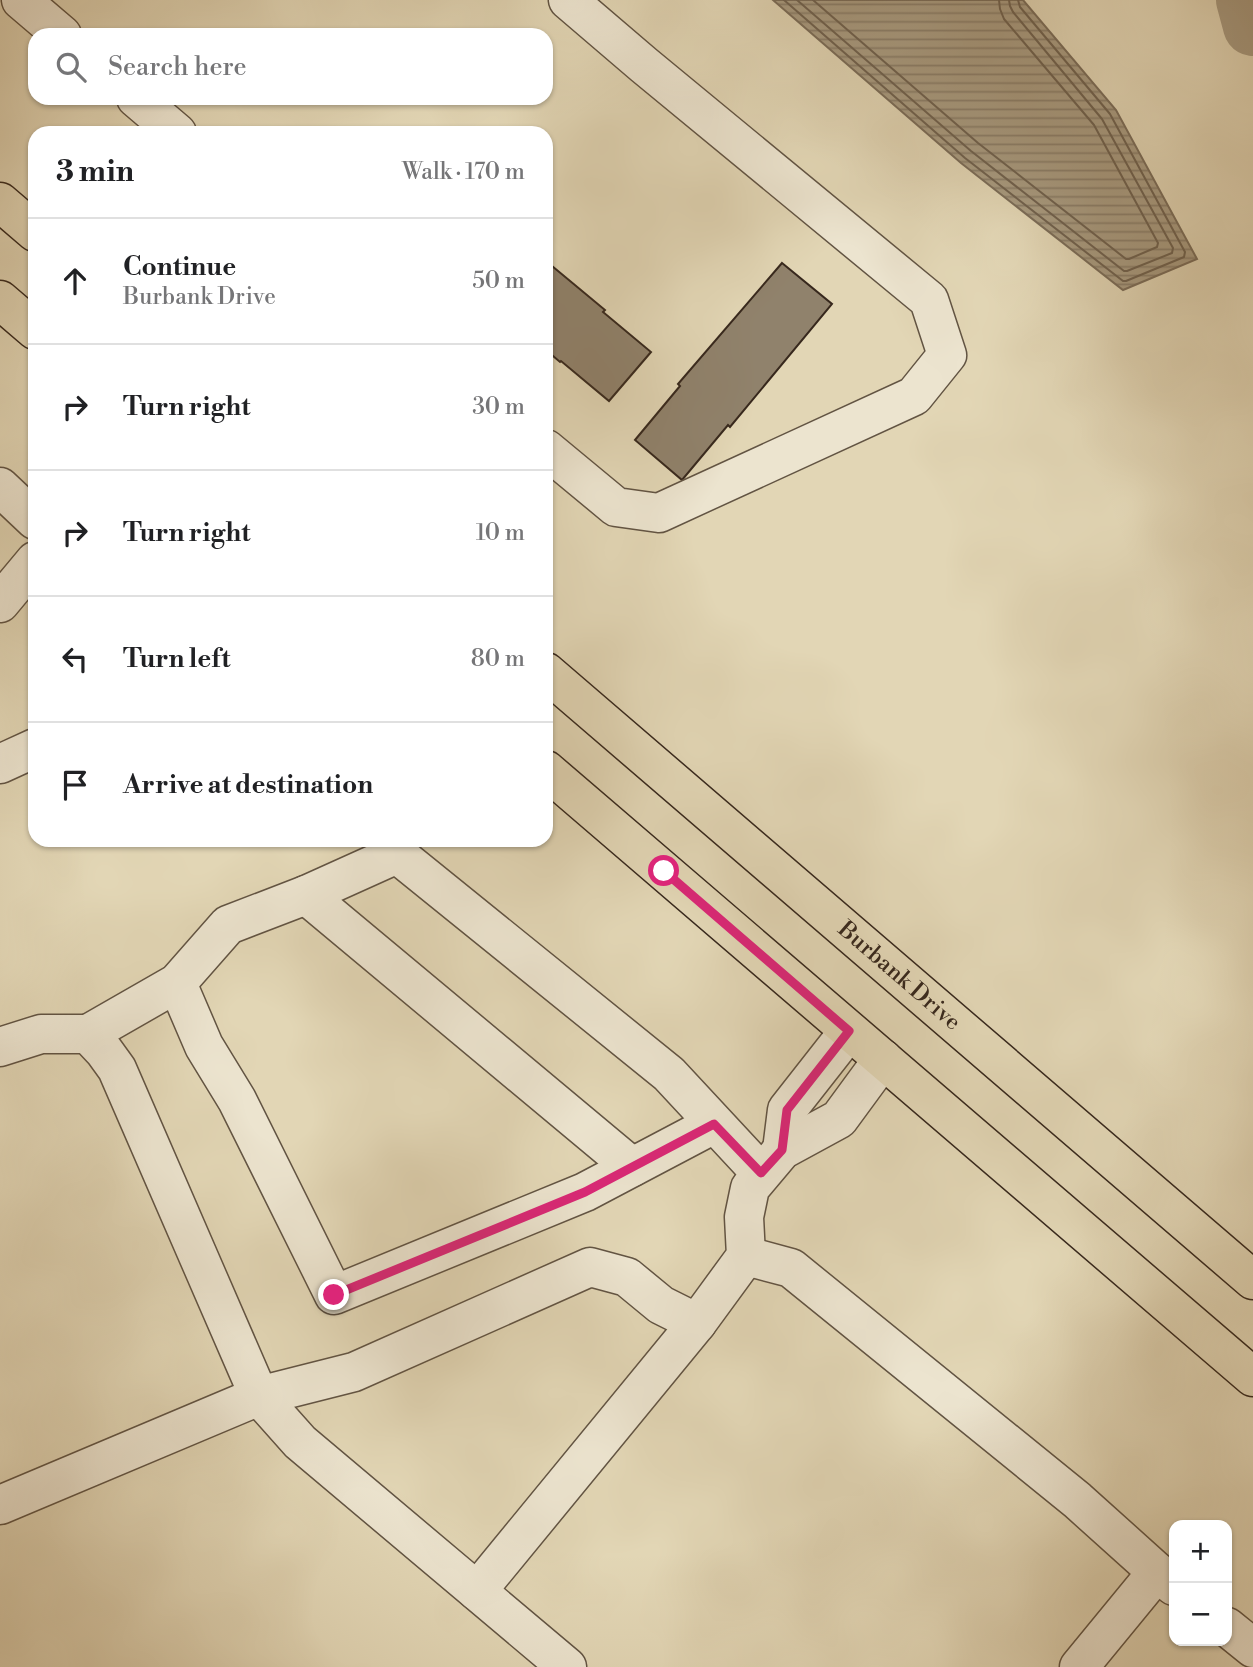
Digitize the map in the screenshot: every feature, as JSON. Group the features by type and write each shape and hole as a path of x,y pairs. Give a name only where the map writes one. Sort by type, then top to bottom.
{"main road":[{"path":"0,202 28,226"},
{"path":"0,300 28,324"},
{"name":"Burbank Drive","path":"553,677 1253,1280"},
{"path":"553,776 1253,1377"}],"street":[{"path":"21,0 54,28"},
{"path":"553,455 616,506 659,513 915,396 947,355 929,300 568,0"},
{"path":"144,105 169,126"},
{"path":"0,487 28,513"},
{"path":"0,603 28,569"},
{"path":"0,764 28,751"},
{"path":"0,1047 41,1034 88,1034 177,984 228,925 306,895 397,853 669,1074 714,1124 772,1161"},
{"path":"306,895 632,1167"},
{"path":"177,984 204,1046 237,1100 334,1295 585,1192 714,1124"},
{"path":"772,1161 787,1110 849,1031"},
{"path":"88,1034 117,1069 259,1396 300,1442 567,1667"},
{"path":"477,1591 697,1323 746,1256 744,1217 750,1188 772,1161 839,1119 883,1059"},
{"path":"746,1256 791,1268 1077,1500 1166,1579 1079,1667"},
{"path":"0,1505 259,1396 354,1371 590,1267 626,1277 661,1305 697,1323"},
{"path":"1232,1631 1253,1648"}],"water":[{"path":"773,0 1023,0 1116,110 1197,259 1123,290 961,163"}],"building":[{"path":"782,263 832,304 730,427 728,425 682,480 635,440 680,386 678,384"},
{"path":"553,267 651,352 609,401 553,356"}],"waterway":[{"path":"1246,0 1253,26"}],"route":[{"path":"334,1295 585,1192 714,1124 761,1173 782,1150 787,1110 849,1031 664,871"}]}
